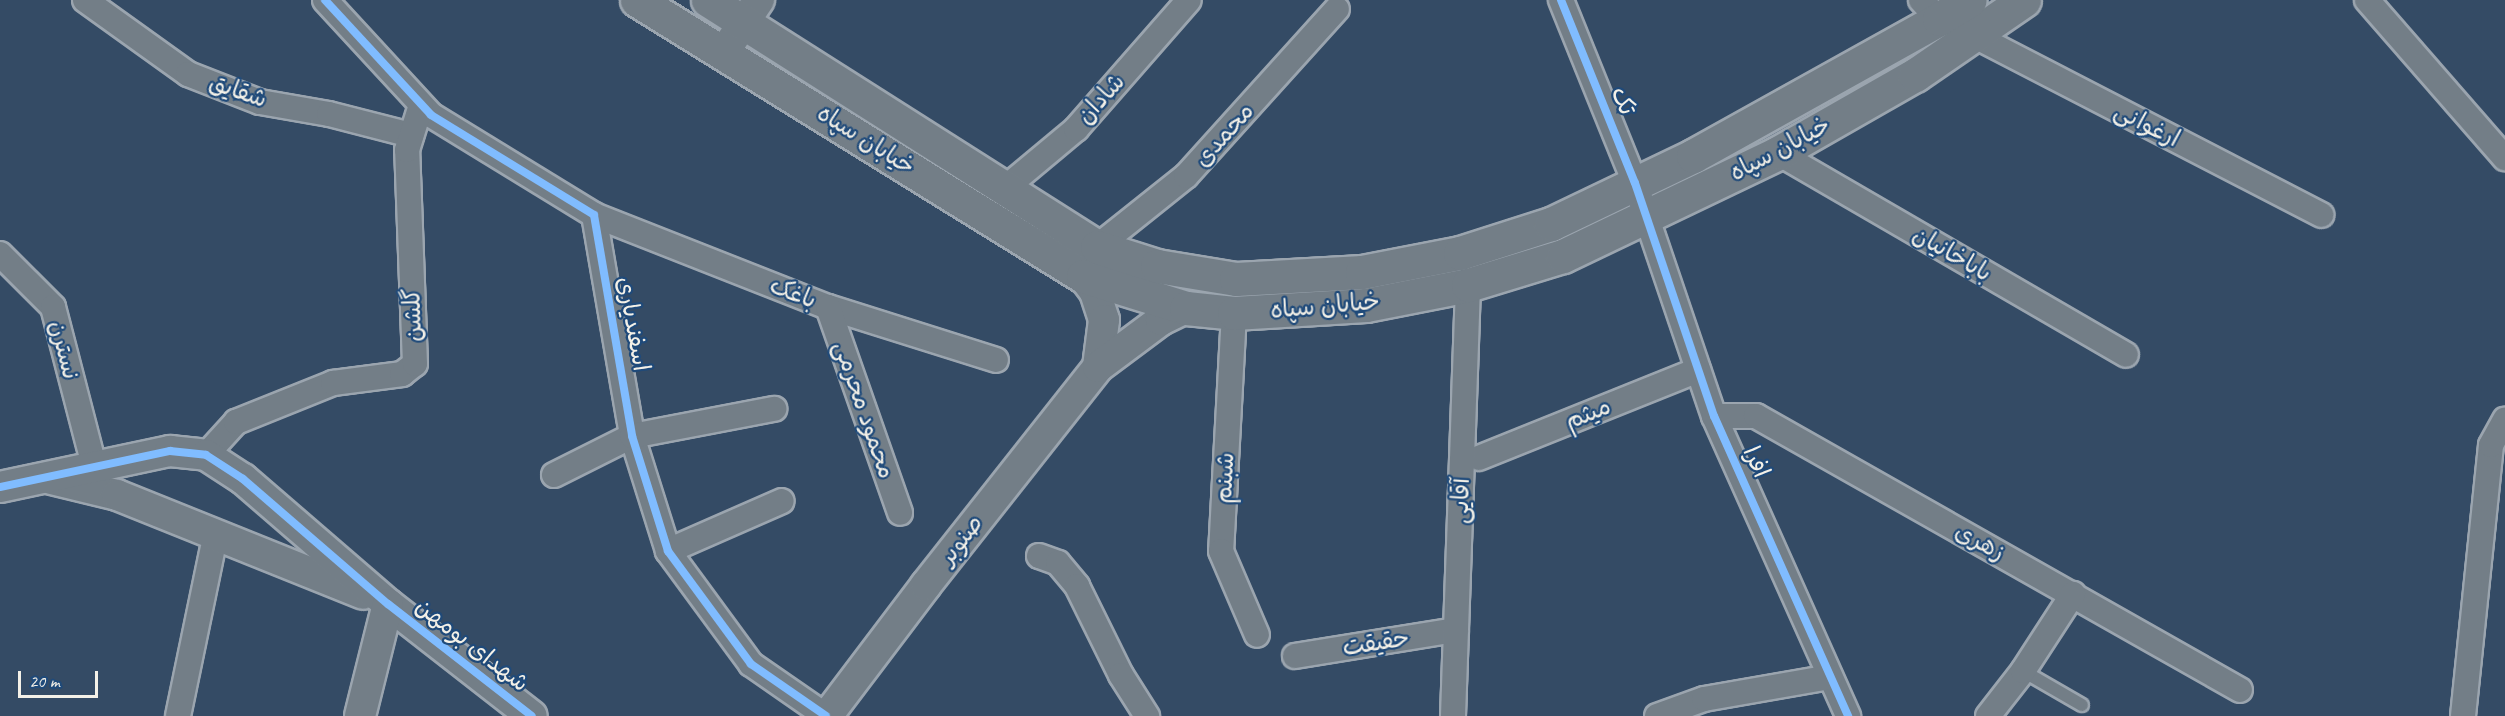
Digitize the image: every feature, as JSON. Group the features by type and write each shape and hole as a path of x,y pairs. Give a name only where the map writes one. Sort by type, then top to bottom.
{"main road":[{"name":"خیابان سپاه","path":"637,0 1083,276 1186,308 1234,313 1366,305 1468,285 1563,255 1646,218 1778,153 1915,75 2024,0"},
{"name":"خیابان سپاه","path":"709,0 751,11 1004,189 1097,247 1157,266 1236,279 1362,272 1460,253 1551,224 1693,156 1930,10 1969,0"}],"street":[{"name":"شقایق","path":"85,0 188,74 260,102 329,114 411,135"},
{"path":"325,0 431,115 594,215"},
{"path":"688,31 709,0"},
{"name":"شادان","path":"1004,189 1076,129 1189,0"},
{"name":"تک","path":"1561,0 1635,183 1646,218"},
{"path":"2367,0 2505,158"},
{"name":"محمدی","path":"1097,247 1186,177 1337,9"},
{"path":"724,52 751,11"},
{"name":"ارغوانی","path":"1973,35 2321,215"},
{"name":"گلشن","path":"206,455 236,422 333,383 402,374 415,364 407,150 421,105"},
{"name":"باباخانیان","path":"1778,153 2126,355"},
{"name":"باغک","path":"594,215 828,307 996,360"},
{"name":"اسفندیاری","path":"594,215 632,436 668,551 751,664 827,716"},
{"name":"افرا","path":"1646,218 1714,416 1848,716"},
{"name":"نسترن","path":"0,254 53,307 94,466"},
{"path":"1083,276 1095,292 1104,320 1098,368"},
{"name":"آقایی","path":"1453,716 1468,285"},
{"name":"محمود محرمی","path":"828,307 900,513"},
{"name":"صنوبر","path":"827,716 926,585 1098,368 1161,320 1186,308"},
{"name":"شبنم","path":"1234,313 1221,551 1257,635"},
{"name":"میثم","path":"1479,458 1698,370"},
{"path":"554,475 632,436 774,409"},
{"name":"زهری","path":"1714,416 1756,416 2240,690"},
{"path":"2463,716 2491,445 2505,420"},
{"path":"0,487 170,451 206,455 243,479 388,604"},
{"path":"42,477 117,495 388,604"},
{"path":"668,551 782,501"},
{"path":"178,716 216,533"},
{"path":"1039,556 1058,563 1077,586 1121,675 1147,716"},
{"path":"1988,716 2023,671 2073,594"},
{"path":"360,716 388,604"},
{"name":"شهدای بومهن","path":"388,604 532,716"},
{"name":"حقیقت","path":"1295,656 1456,630"},
{"path":"1657,716 1704,699 1830,677"}],"lane":[{"path":"2023,671 2082,705"}],"cycle path":[{"path":"325,0 431,115 594,215 632,436 668,551 751,664 826,716"},
{"path":"1561,0 1635,183 1714,416 1848,716"},
{"path":"0,487 170,451 206,455 243,479 388,604 532,716"}]}
